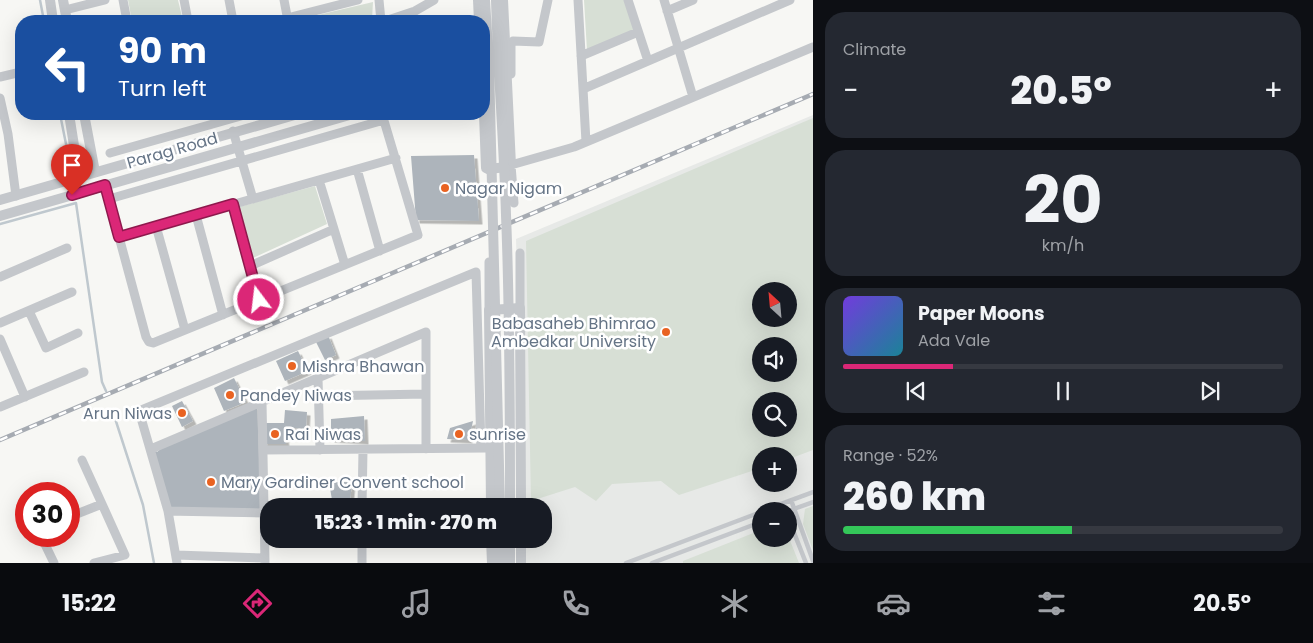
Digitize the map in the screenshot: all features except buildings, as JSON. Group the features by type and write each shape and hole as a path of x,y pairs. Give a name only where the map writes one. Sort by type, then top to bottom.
{"street":[{"path":"50,0 52,15"},
{"path":"64,5 105,0"},
{"path":"123,0 125,15"},
{"path":"184,0 187,15"},
{"path":"229,0 232,15"},
{"path":"284,0 286,15"},
{"path":"305,15 358,0"},
{"path":"379,0 380,15"},
{"path":"403,15 415,11 434,0"},
{"path":"478,0 479,15"},
{"path":"486,0 487,15"},
{"path":"496,0 510,334 510,498"},
{"path":"503,0 506,75 513,164"},
{"path":"514,203 511,43 513,41 540,42 548,0"},
{"path":"578,0 586,142"},
{"path":"628,0 648,61"},
{"path":"664,0 693,97"},
{"path":"667,11 693,0"},
{"path":"583,89 778,3 790,0"},
{"path":"581,56 638,32"},
{"path":"486,168 513,164 574,147 813,47"},
{"path":"490,57 506,53"},
{"path":"0,77 15,73"},
{"path":"490,77 506,75"},
{"path":"0,98 4,135 16,196"},
{"path":"490,105 500,498"},
{"path":"70,120 80,177"},
{"path":"85,120 95,172"},
{"path":"110,153 228,120"},
{"path":"251,120 253,126"},
{"name":"Parag Road","path":"0,200 276,120"},
{"name":"Parag Road","path":"0,216 72,195 107,192 338,126 346,120"},
{"path":"338,126 365,120"},
{"path":"107,192 146,337 149,342 153,343 418,235 384,120"},
{"path":"484,120 489,209"},
{"path":"233,131 253,198"},
{"path":"213,161 239,154"},
{"path":"119,237 396,158"},
{"path":"357,169 380,251"},
{"path":"69,180 72,195"},
{"path":"318,180 345,266"},
{"path":"233,204 259,300"},
{"path":"196,215 223,314"},
{"path":"156,226 184,330"},
{"path":"250,266 334,229"},
{"path":"0,277 67,248"},
{"path":"520,253 521,498"},
{"path":"486,448 489,262"},
{"path":"265,560 176,559 168,511 138,411 476,272 490,498"},
{"path":"0,323 72,292"},
{"path":"489,310 520,308"},
{"path":"30,310 46,348 78,333"},
{"path":"150,449 426,332 426,449"},
{"path":"0,339 25,397"},
{"path":"0,407 84,372"},
{"path":"318,378 320,450"},
{"path":"318,396 426,394"},
{"path":"262,402 264,498"},
{"path":"263,450 486,448"},
{"path":"362,498 363,450"},
{"path":"82,460 125,556 94,563"},
{"path":"80,513 102,504"},
{"path":"168,511 260,513"},
{"path":"46,547 54,563"},
{"path":"362,548 362,563"},
{"path":"492,548 492,563"},
{"path":"501,548 501,563"},
{"path":"510,548 510,563"},
{"path":"521,548 521,563"}],"lane":[{"path":"786,502 813,492"},
{"path":"797,508 813,502"},
{"path":"626,563 752,515"},
{"path":"797,515 813,561"},
{"path":"652,563 752,525"},
{"path":"709,531 713,540"},
{"path":"797,540 806,563"}],"shaded area":[{"path":"128,0 178,0 182,15 131,15"},
{"path":"584,0 624,0 634,30 587,51"},
{"path":"373,2 372,15 318,15"},
{"name":"Babasaheb Bhimrao Ambedkar University","path":"813,115 813,563 526,563 525,548 552,548 552,498 524,498 516,239"},
{"name":"Babasaheb Bhimrao Ambedkar University","path":"813,118 813,450 797,456 797,447 752,447 752,471 679,495 661,481 612,484 596,501 575,487 540,498 531,498 526,241"},
{"path":"315,186 327,224 253,258 239,207"},
{"path":"813,506 813,550 803,524 805,509"},
{"path":"752,534 752,547 793,547 799,563 683,563 683,561"}],"waterway":[{"path":"40,0 43,15"},
{"path":"61,120 71,169"},
{"path":"0,224 76,203 102,382 106,391"},
{"path":"112,409 143,505 154,563"}],"railway":[{"path":"0,440 813,94"}],"place":[{"name":"Nagar Nigam","path":"445,188"},
{"name":"Babasaheb Bhimrao Ambedkar University","path":"666,332"},
{"name":"Mishra Bhawan","path":"292,366"},
{"name":"Pandey Niwas","path":"230,395"},
{"name":"Arun Niwas","path":"182,413"},
{"name":"Rai Niwas","path":"275,434"},
{"name":"sunrise","path":"459,434"},
{"name":"Mary Gardiner Convent school","path":"211,482"}],"route":[{"path":"72,195 105,185 119,237 233,204 259,300"}]}
